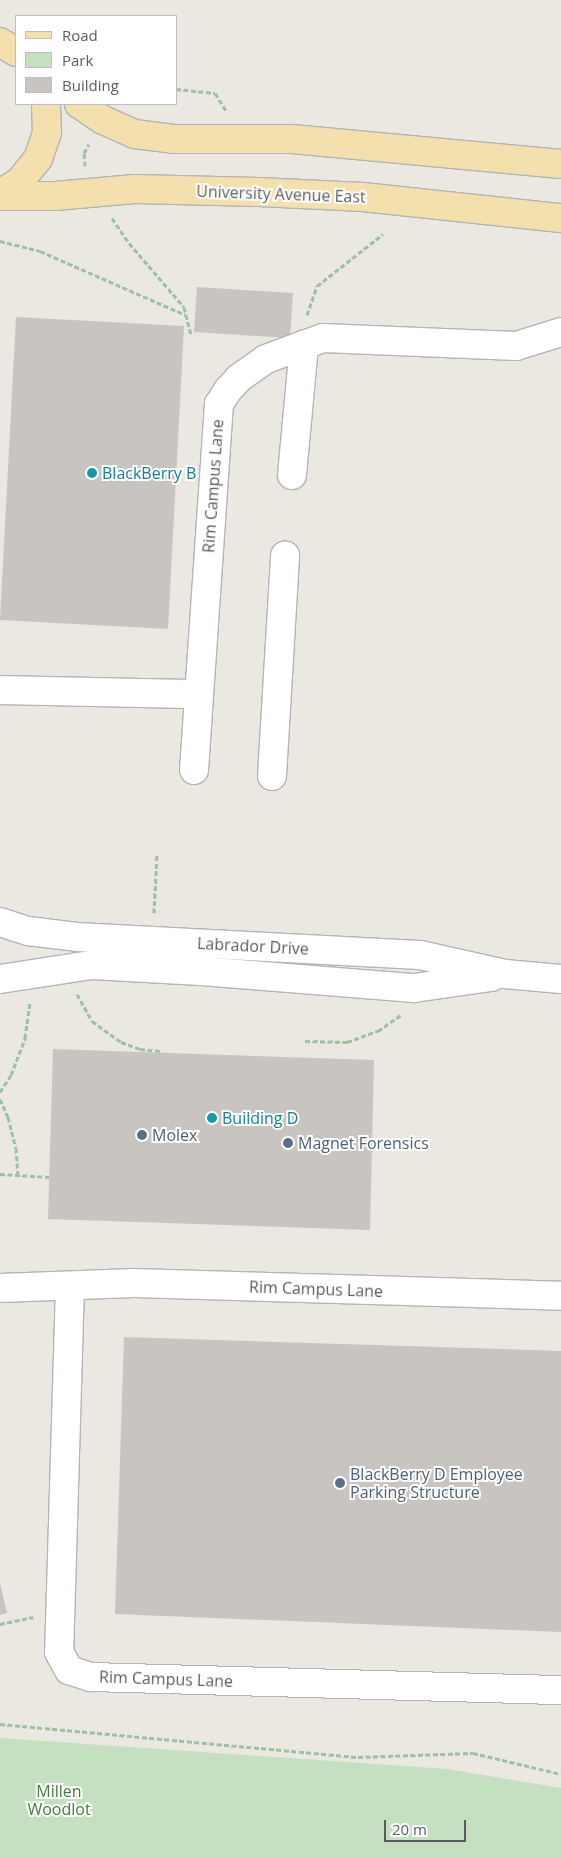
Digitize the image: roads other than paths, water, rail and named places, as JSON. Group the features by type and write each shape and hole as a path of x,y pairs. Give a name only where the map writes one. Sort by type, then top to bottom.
{"main road":[{"path":"0,42 15,51"},
{"path":"0,195 20,181 38,159 47,133 46,105"},
{"path":"80,105 103,120 134,134 172,139 292,139 561,164"},
{"name":"University Avenue East","path":"0,195 55,196 135,189 278,193 364,197 561,218"}],"street":[{"name":"Rim Campus Lane","path":"194,770 219,404 239,378 266,359 323,338 516,346 561,332"},
{"path":"292,475 304,345"},
{"path":"272,776 285,555"},
{"path":"0,690 199,694"},
{"name":"Labrador Drive","path":"0,922 28,932 78,937 420,955 505,974 561,979"},
{"name":"Labrador Drive","path":"0,979 92,965 201,971 414,988 505,974"},
{"name":"Rim Campus Lane","path":"0,1288 134,1283 561,1296"},
{"name":"Rim Campus Lane","path":"70,1286 59,1652 69,1670 91,1677 561,1690"}],"place":[{"name":"BlackBerry B","path":"92,473"},
{"name":"Building D","path":"212,1118"},
{"name":"Molex","path":"142,1135"},
{"name":"Magnet Forensics","path":"288,1143"},
{"name":"BlackBerry D Employee Parking Structure","path":"340,1483"}],"park label":[{"name":"Millen Woodlot","path":"59,1800"}]}
